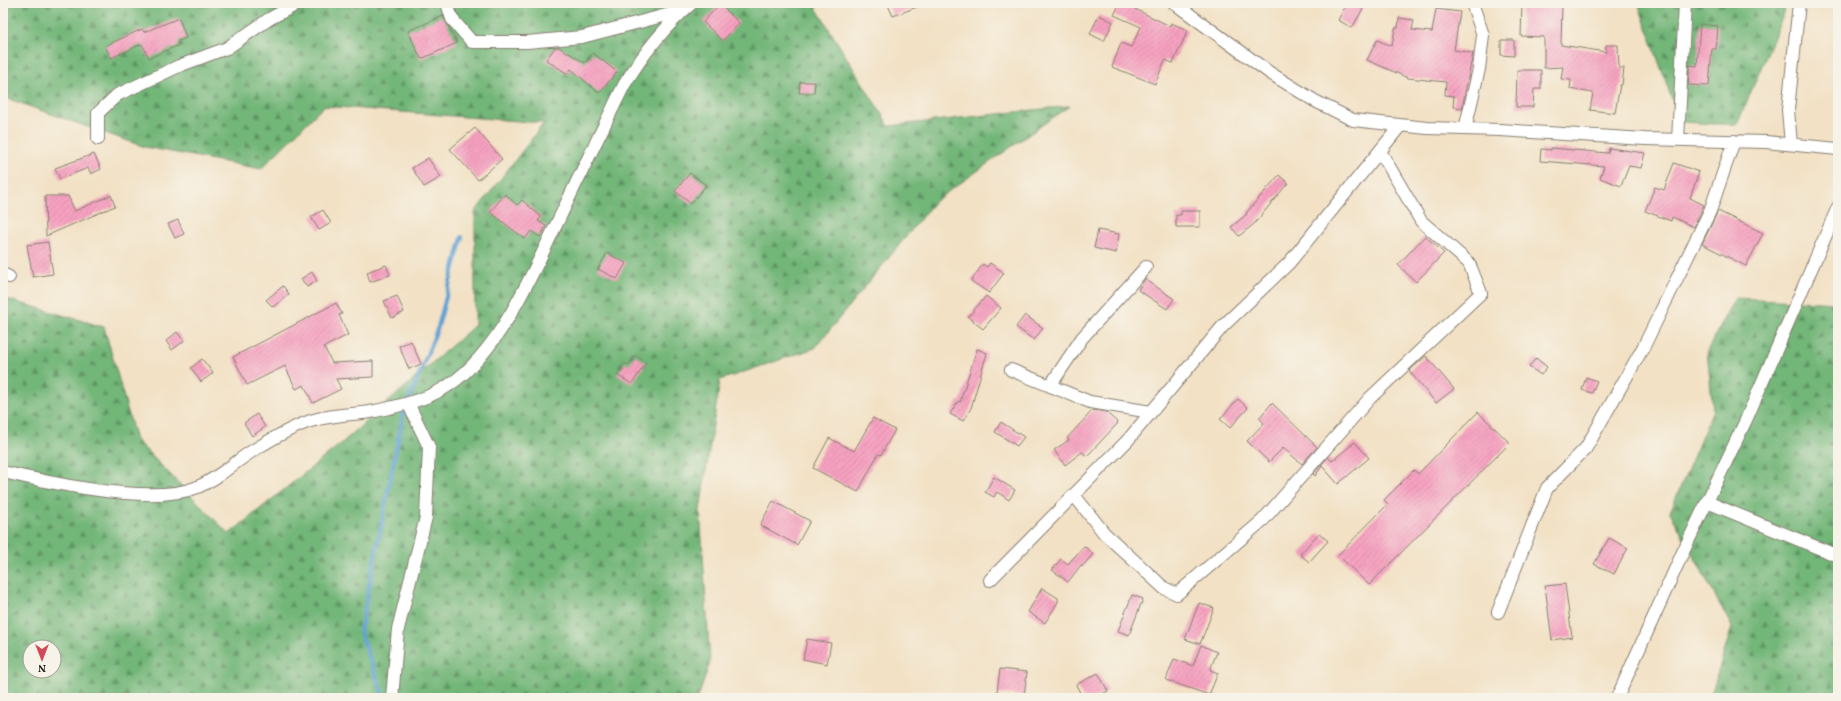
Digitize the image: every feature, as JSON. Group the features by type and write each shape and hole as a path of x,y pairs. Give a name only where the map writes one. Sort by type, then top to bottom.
{"street":[{"path":"98,139 98,113 117,95 180,66 227,48 269,19 299,3"},
{"path":"447,3 452,19 472,42 527,42 582,37 682,11"},
{"path":"3,472 44,482 122,492 145,494 174,492 194,488 224,472 254,450 307,422 372,411 408,403 440,391 463,375 481,356 510,316 624,85 640,58 657,37 682,11 692,3"},
{"path":"1174,3 1270,72 1315,101 1353,120 1400,126 1678,140 1791,144 1838,150"},
{"path":"1465,129 1479,69 1483,35 1472,3"},
{"path":"1791,144 1788,110 1799,3"},
{"path":"1678,140 1684,5"},
{"path":"990,580 1128,440 1224,326 1289,263 1400,126"},
{"path":"1498,612 1547,488 1586,448 1644,346 1710,211 1734,141"},
{"path":"1074,495 1104,533 1164,588 1177,594 1263,520 1370,398 1481,294 1469,263 1421,221 1380,151"},
{"path":"1617,698 1746,420 1838,207"},
{"path":"1050,386 1082,338 1146,268"},
{"path":"1010,370 1090,402 1151,412"},
{"path":"392,698 398,629 426,517 429,447 408,403"},
{"path":"1707,502 1838,556"}],"green space":[{"path":"3,3 813,3 889,126 1069,106 935,201 815,348 720,380 700,510 710,662 698,698 3,698 3,298 104,327 136,440 229,534 343,442 475,325 475,212 544,123 324,106 261,169 145,147 3,97"},
{"path":"1638,3 1785,3 1784,13 1737,125 1680,122"},
{"path":"1735,298 1838,303 1838,698 1710,698 1732,627 1670,512 1713,410 1707,351"}],"building":[{"path":"887,3 925,3 925,4 893,16"},
{"path":"1120,3 1138,3 1135,9 1170,26 1171,23 1188,30 1173,63 1165,60 1155,84 1112,67 1121,43 1131,47 1141,27 1114,15"},
{"path":"1347,3 1366,3 1352,28 1338,20"},
{"path":"720,4 739,23 723,41 703,22"},
{"path":"1522,5 1562,6 1561,45 1606,52 1606,45 1618,45 1619,68 1624,68 1622,85 1620,85 1615,113 1590,110 1593,93 1570,89 1571,80 1561,79 1563,67 1544,68 1544,37 1521,36"},
{"path":"1436,9 1460,12 1454,50 1473,53 1462,108 1453,107 1454,96 1445,95 1446,82 1408,78 1367,60 1377,40 1392,46 1395,28 1398,28 1399,18 1414,20 1412,30 1432,32"},
{"path":"1099,15 1113,22 1104,41 1090,34"},
{"path":"443,16 457,43 421,59 408,31"},
{"path":"179,18 186,38 178,41 179,45 149,58 142,44 111,58 105,46 142,29 144,32"},
{"path":"1700,24 1718,26 1716,49 1712,49 1709,86 1688,85 1689,65 1697,66"},
{"path":"1501,40 1514,40 1514,56 1501,55"},
{"path":"555,47 559,47 585,63 593,53 617,72 599,93 571,69 568,74 546,60"},
{"path":"1517,70 1541,70 1541,89 1534,89 1533,107 1516,107"},
{"path":"800,82 815,82 814,93 799,93"},
{"path":"475,128 502,159 478,180 450,149"},
{"path":"1551,148 1608,153 1609,148 1645,153 1641,168 1629,166 1621,186 1600,178 1604,166 1540,161 1541,149 1551,150"},
{"path":"94,154 101,169 91,174 88,168 60,179 55,168"},
{"path":"428,158 441,177 424,187 412,168"},
{"path":"1674,163 1699,172 1690,198 1704,205 1694,227 1672,217 1671,221 1645,211 1655,187 1664,190"},
{"path":"690,173 706,185 691,204 675,191"},
{"path":"1279,175 1288,183 1254,224 1239,236 1231,227 1247,214 1246,213"},
{"path":"505,194 517,205 522,200 541,217 538,221 546,226 540,237 531,231 525,239 490,212"},
{"path":"111,195 115,206 46,236 45,196 68,196 75,211"},
{"path":"323,210 331,223 319,230 311,217"},
{"path":"1181,211 1200,211 1200,227 1176,227 1176,215 1181,215"},
{"path":"1718,211 1763,233 1746,266 1702,244"},
{"path":"178,220 184,234 175,238 168,224"},
{"path":"1098,230 1119,234 1116,253 1094,248"},
{"path":"1425,236 1444,253 1416,282 1398,265"},
{"path":"48,242 53,274 33,277 27,245"},
{"path":"607,253 626,263 617,279 598,269"},
{"path":"990,263 1004,273 989,293 971,281 983,264 987,267"},
{"path":"386,265 390,275 370,282 367,272"},
{"path":"312,272 317,281 307,287 301,279"},
{"path":"1145,279 1174,299 1167,309 1138,290"},
{"path":"283,286 289,294 273,307 266,300"},
{"path":"397,296 404,312 392,318 384,301"},
{"path":"986,296 1001,308 983,329 968,317"},
{"path":"336,303 342,314 339,315 348,335 324,347 332,363 373,361 373,377 336,379 341,389 313,403 304,385 296,389 285,366 247,385 233,357"},
{"path":"1025,315 1043,328 1034,340 1016,327"},
{"path":"177,332 184,341 172,350 166,341"},
{"path":"411,341 421,364 409,369 399,346"},
{"path":"977,349 987,353 971,408 963,421 950,414 958,401 960,402"},
{"path":"635,355 646,363 632,384 617,375 625,363 629,365"},
{"path":"1426,356 1454,389 1436,403 1409,371"},
{"path":"1536,358 1547,367 1541,375 1529,367"},
{"path":"202,359 213,373 201,382 191,368"},
{"path":"1586,377 1597,381 1592,393 1582,390"},
{"path":"1238,399 1248,408 1230,428 1220,419"},
{"path":"1272,403 1317,447 1302,464 1283,448 1269,462 1247,441 1264,423 1259,418"},
{"path":"1093,410 1106,412 1118,423 1087,456 1082,452 1065,465 1054,450 1069,440 1067,438"},
{"path":"1478,412 1510,443 1369,585 1338,555 1388,504 1384,500 1414,470 1418,474"},
{"path":"257,414 265,427 252,436 244,423"},
{"path":"873,418 895,430 881,455 878,454 858,492 813,468 829,438 854,451"},
{"path":"1001,422 1024,437 1017,446 995,432"},
{"path":"1355,442 1369,458 1338,484 1322,466 1315,476 1313,474 1328,457 1332,461"},
{"path":"994,477 1015,490 1009,500 997,492 994,497 985,492"},
{"path":"773,501 810,521 797,545 760,525"},
{"path":"1319,533 1328,541 1309,562 1300,554"},
{"path":"1609,538 1628,548 1614,574 1594,564"},
{"path":"1084,546 1093,554 1082,567 1081,565 1068,582 1052,570 1061,559 1068,564"},
{"path":"1565,584 1572,637 1552,640 1545,586"},
{"path":"1042,588 1058,598 1058,602 1045,623 1028,612"},
{"path":"1132,595 1143,599 1129,635 1118,631"},
{"path":"1199,603 1214,608 1200,644 1185,639"},
{"path":"807,639 831,643 827,664 803,659"},
{"path":"1201,645 1217,652 1210,670 1218,673 1209,695 1166,680 1174,659 1193,666"},
{"path":"1000,669 1027,672 1024,696 997,693"},
{"path":"1098,673 1108,691 1095,698 1083,698 1076,685"}],"waterway":[{"path":"384,698 360,632 403,415 438,327 462,237"}]}
